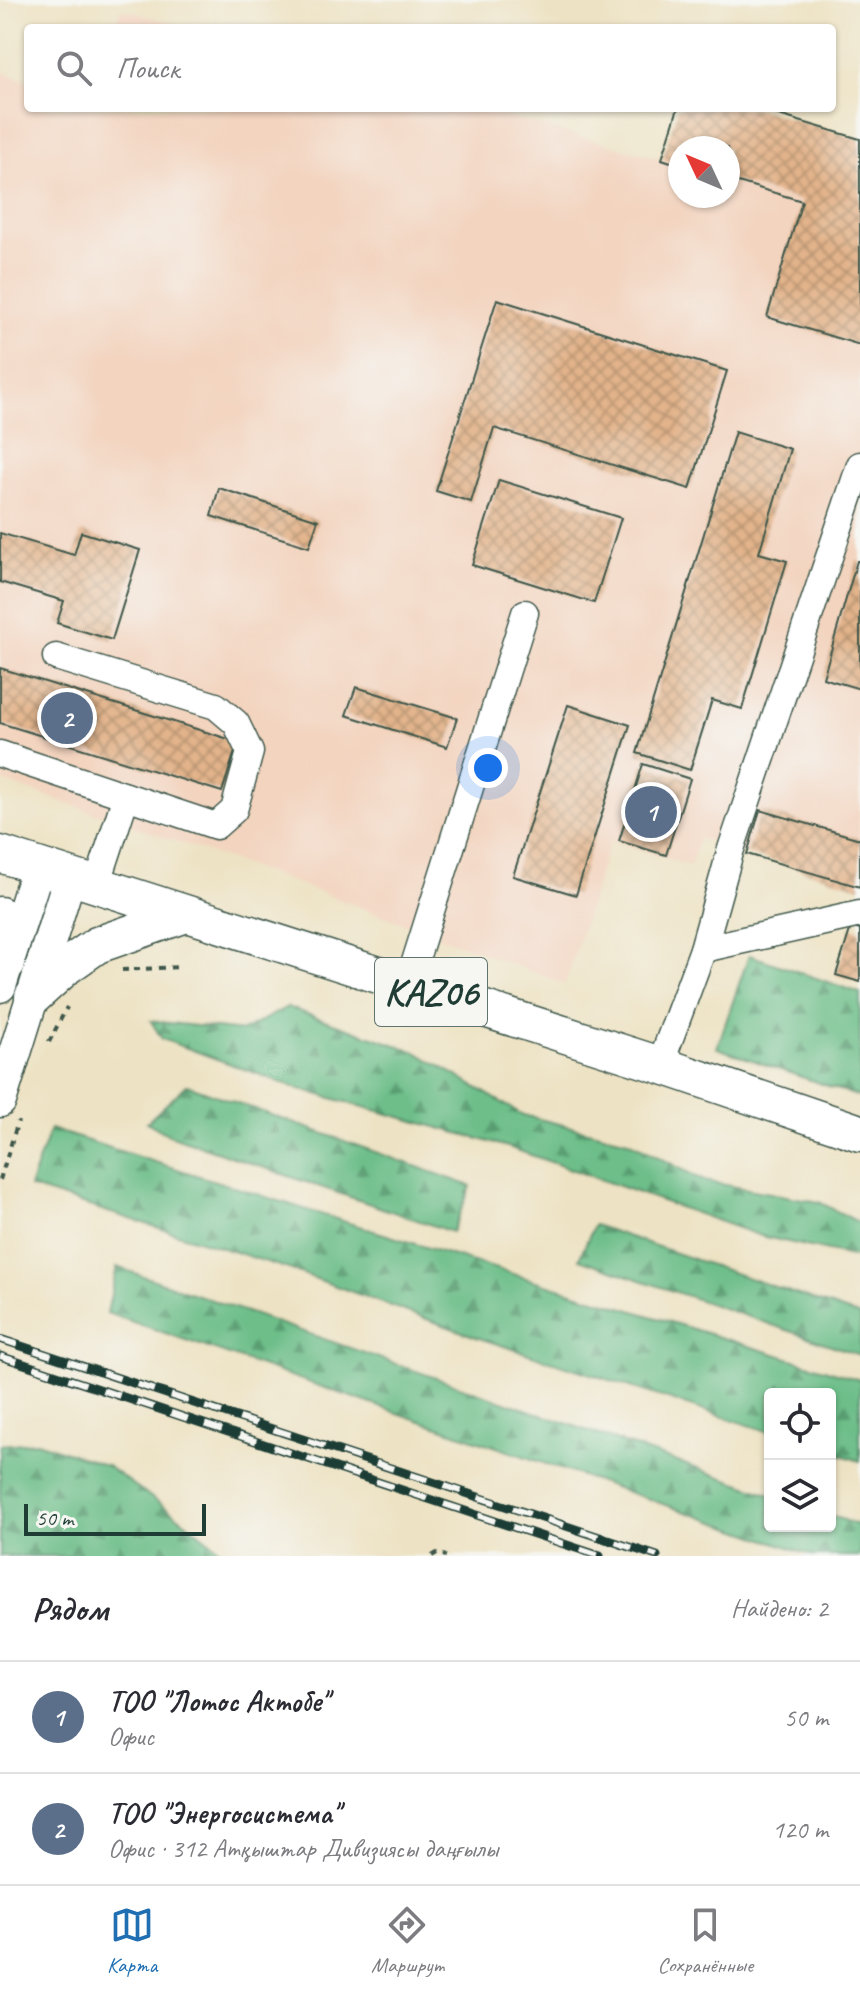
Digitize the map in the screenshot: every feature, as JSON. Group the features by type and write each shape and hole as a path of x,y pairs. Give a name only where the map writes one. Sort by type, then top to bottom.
{"highway":[{"name":"KАZ06","path":"0,854 660,1065 860,1133"},
{"path":"0,915 13,982 67,966 97,945 186,914"}],"main road":[{"path":"9,1111 13,982 68,876"}],"lane":[{"path":"660,1065 703,949 731,849 860,465"},
{"path":"408,984 525,613"},
{"path":"0,754 216,826 234,810 250,752 236,723 216,706 56,657"},
{"path":"68,876 126,796"},
{"path":"703,949 860,914"}],"path":[{"path":"115,970 179,967"},
{"path":"44,1053 68,1004"},
{"path":"0,1180 9,1111"},
{"path":"432,1556 437,1553 446,1556"}],"shaded area":[{"path":"121,9 175,24 116,24"},
{"path":"0,71 24,80 24,112 492,112 662,159 668,140 668,208 740,208 740,136 669,136 677,112 769,112 860,139 860,887 699,838 690,866 610,840 565,984 285,879 0,780"}],"green space":[{"path":"749,955 860,993 860,1097 717,1048"},
{"path":"287,1007 416,1052 523,1115 628,1141 704,1181 819,1202 860,1223 860,1258 761,1236 508,1147 299,1089 162,1039 151,1021 243,1031"},
{"path":"187,1085 471,1186 452,1232 169,1135 147,1122"},
{"path":"50,1129 860,1380 860,1461 836,1453 836,1388 764,1388 764,1430 479,1338 289,1269 29,1187"},
{"path":"594,1225 860,1316 860,1355 579,1259"},
{"path":"117,1267 764,1492 764,1532 836,1532 836,1517 860,1526 860,1556 814,1556 107,1313"},
{"path":"37,1442 107,1466 228,1556 0,1556 0,1445"}],"building":[{"path":"677,112 769,112 860,139 860,345 767,317 802,201 740,183 740,136 669,136"},
{"path":"668,140 668,161 662,159"},
{"path":"497,299 727,371 690,489 494,428 471,502 436,491"},
{"path":"735,432 790,449 759,553 787,561 742,709 712,700 690,770 637,753"},
{"path":"499,480 621,518 594,603 472,565"},
{"path":"219,488 318,520 309,547 211,516"},
{"path":"81,532 140,550 112,640 57,623 64,601 0,582 0,533 74,555"},
{"path":"857,561 860,561 860,689 823,678"},
{"path":"0,668 238,742 222,792 0,723"},
{"path":"356,687 457,718 447,747 346,715"},
{"path":"568,705 630,725 576,895 513,876"},
{"path":"643,764 690,779 666,855 619,841"},
{"path":"760,810 860,839 860,887 747,854"},
{"path":"851,927 860,930 860,982 836,975"}],"railway":[{"path":"0,1339 657,1556"},
{"path":"0,1356 600,1556"}],"place":[{"name":"ТОО \"Энергосистема\"","path":"67,718"},
{"name":"ТОО \"Лотос Актобе\"","path":"651,812"}]}
